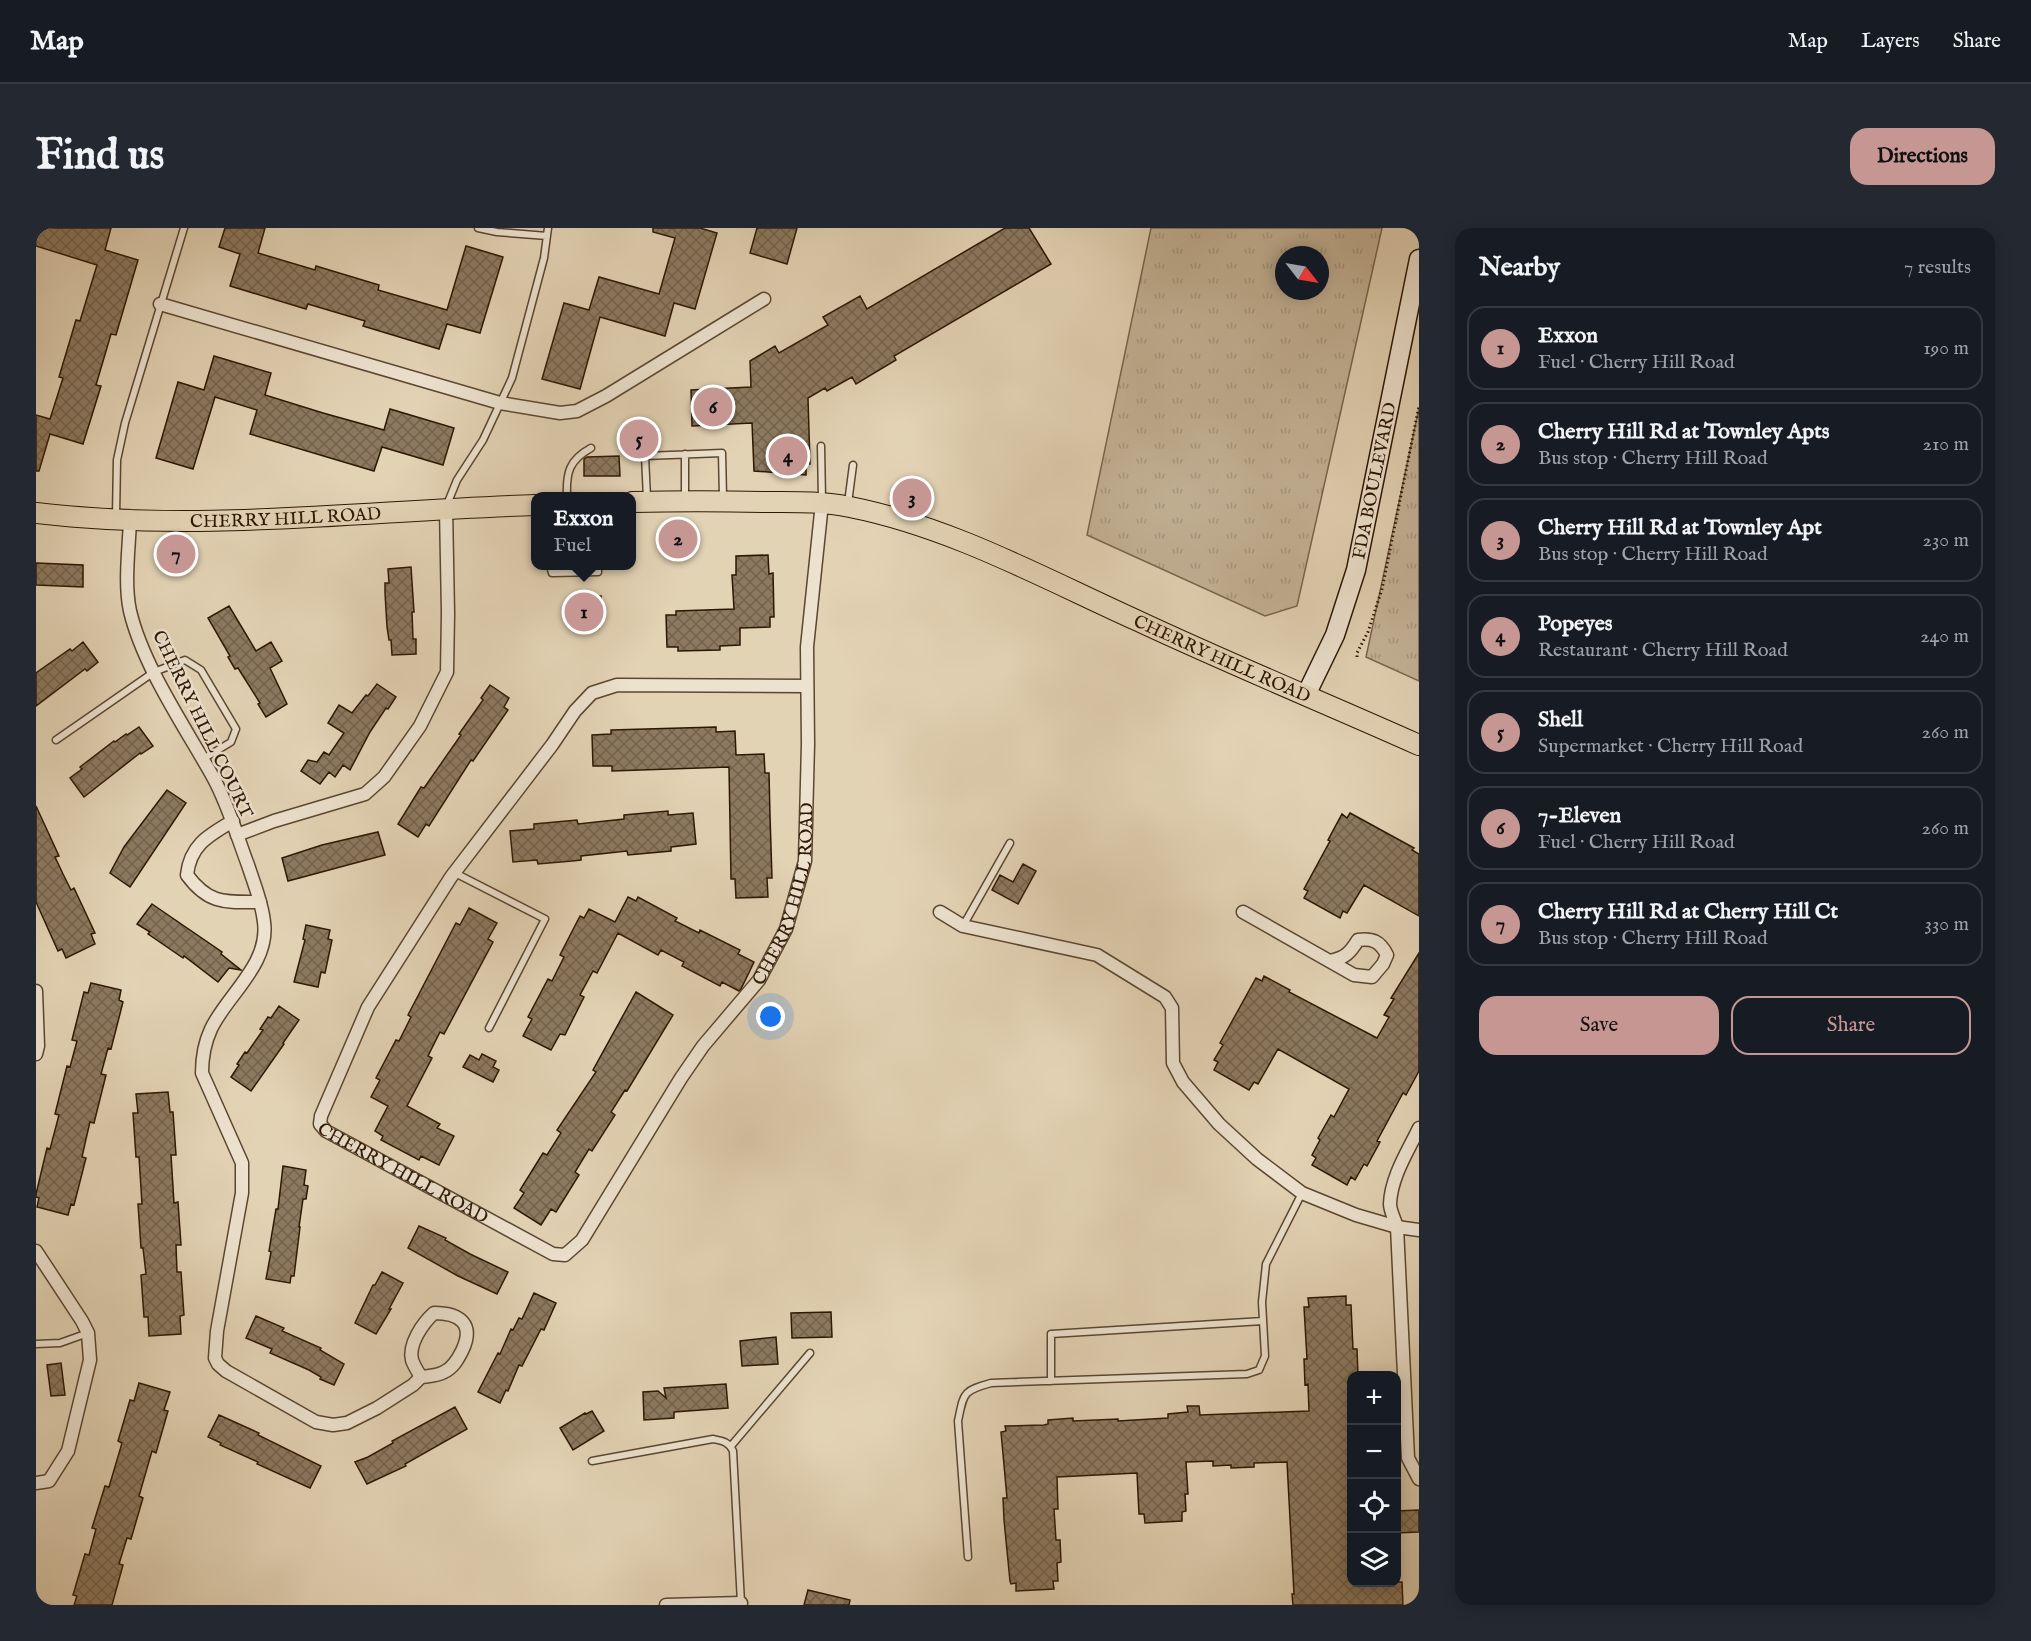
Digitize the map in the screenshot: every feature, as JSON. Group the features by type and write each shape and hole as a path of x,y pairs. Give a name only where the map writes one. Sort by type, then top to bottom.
{"main road":[{"name":"CHERRY HILL ROAD","path":"640,502 686,500 822,503 893,517 930,528 1419,745"},
{"name":"CHERRY HILL ROAD","path":"36,513 79,519 237,520 531,505"}],"street":[{"name":"FDA BOULEVARD","path":"1306,695 1335,635 1356,570 1419,259"},
{"path":"160,304 500,403 560,413 577,411 606,396 764,299"},
{"name":"CHERRY HILL ROAD","path":"806,686 617,685 592,693 575,711 455,873 368,1006 321,1116 320,1124 326,1131 503,1229 553,1254 565,1255 582,1240 681,1078 703,1046 759,980 786,928 805,861 808,744 807,647 822,503"},
{"path":"237,835 274,821 365,794 384,777 420,726 447,672 446,508"},
{"name":"CHERRY HILL COURT","path":"123,520 128,600 131,613 154,672 215,780 237,835 260,902 265,924 261,949 250,971 211,1029 202,1060 202,1073 242,1163 243,1171 242,1193 215,1358 218,1364 233,1375 316,1422 333,1425 347,1423 377,1408 421,1377 445,1372 456,1362 467,1336 464,1323 460,1318 434,1313 424,1322 411,1353 412,1361 421,1377"},
{"path":"232,821 200,843 188,861 187,875 201,892 221,902 260,902"},
{"path":"940,912 963,926 1097,955 1165,997 1172,1008 1173,1063 1183,1082 1219,1124 1257,1159 1302,1193 1356,1215 1397,1227 1419,1230"},
{"path":"1243,912 1330,961"},
{"path":"36,991 38,1046 36,1054"},
{"path":"1419,1128 1393,1186 1390,1206 1397,1227 1408,1458 1419,1479"},
{"path":"36,1251 88,1333 90,1360 68,1451 49,1481 36,1484"},
{"path":"666,1605 741,1603"}],"lane":[{"path":"123,520 119,450 125,423 184,228"},
{"path":"478,228 547,236"},
{"path":"446,508 457,480 483,440 512,378 544,258 548,228"},
{"path":"821,446 822,503"},
{"path":"567,492 566,481 571,466 580,454 591,448"},
{"path":"640,502 645,456 722,453 723,501"},
{"path":"685,454 686,500"},
{"path":"848,507 853,465"},
{"path":"551,570 552,573 598,572 598,570"},
{"path":"56,740 154,672 185,660 201,670 236,729 231,742 202,759"},
{"path":"963,926 1010,843"},
{"path":"455,873 545,919 489,1028"},
{"path":"968,1557 958,1421 963,1399 971,1388 991,1383 1247,1374 1259,1370 1265,1356 1262,1302 1266,1264 1302,1193"},
{"path":"1051,1381 1051,1334 1263,1321"},
{"path":"36,1344 60,1343 88,1333"},
{"path":"731,1446 810,1353"},
{"path":"592,1461 713,1439 725,1441 731,1446 741,1603"}],"path":[{"path":"1357,657 1382,589 1419,406"}],"green space":[{"path":"1151,228 1382,228 1297,606 1265,616 1087,535"},
{"path":"1419,408 1419,681 1366,657"}],"building":[{"path":"36,228 111,228 105,250 138,260 116,335 111,334 96,385 101,386 83,444 50,434 39,471 36,471 36,415 50,419 63,378 59,377 76,320 80,321 97,265 36,246"},
{"path":"225,228 265,228 258,253 315,270 316,266 379,285 378,290 447,310 466,246 503,257 480,333 447,324 439,349 363,326 365,321 308,304 306,309 230,286 240,254 219,247"},
{"path":"653,228 700,228 717,233 695,309 674,303 665,336 600,317 580,389 542,379 564,303 589,310 599,277 659,294 675,238 653,232"},
{"path":"757,228 797,228 787,264 750,253"},
{"path":"1005,228 1029,228 1051,264 894,356 896,360 856,384 852,377 827,391 825,388 808,398 810,464 806,464 806,475 754,471 752,423 692,426 691,390 751,387 750,361 775,346 779,353 828,325 823,317 860,296 867,309"},
{"path":"214,356 271,373 265,395 323,413 384,430 390,409 454,428 443,465 382,447 374,471 250,434 257,410 215,397 193,469 156,458 178,382 204,390"},
{"path":"655,428 656,450 624,451 623,429"},
{"path":"619,456 620,476 584,476 584,459 587,457"},
{"path":"768,555 769,574 773,573 774,617 770,617 770,627 740,628 740,645 720,646 720,650 678,651 678,647 667,647 666,615 676,615 676,611 734,609 732,575 736,575 736,556"},
{"path":"36,563 83,565 83,587 36,585"},
{"path":"411,567 413,639 416,639 416,654 392,655 387,627 385,593 385,583 389,583 388,569"},
{"path":"571,596 601,596 599,628 572,628 572,619 568,619 567,605 571,605"},
{"path":"229,606 256,651 271,642 282,661 270,668 287,704 266,717 238,668 235,669 208,618"},
{"path":"83,642 98,662 87,671 85,669 36,706 36,673"},
{"path":"377,684 396,697 370,732 350,770 343,765 335,777 329,772 320,784 301,771 308,760 317,762 324,752 329,755 344,733 328,723 339,705 352,713"},
{"path":"490,685 509,698 504,707 508,710 473,761 471,760 429,826 426,824 418,837 398,824 421,787 424,788 461,735 459,734 483,700 481,698"},
{"path":"139,727 153,746 140,753 84,797 70,778 82,769 80,767 114,741"},
{"path":"716,727 716,732 735,731 736,755 764,754 765,773 769,773 772,878 767,878 768,897 736,898 735,879 731,879 729,767 612,771 612,766 593,766 592,735 611,734 611,730"},
{"path":"167,790 186,803 130,887 110,873 124,847"},
{"path":"36,806 59,856 55,857 71,890 74,888 95,933 91,934 95,944 66,958 62,949 58,951 36,902"},
{"path":"668,811 668,815 693,813 696,844 671,847 671,851 628,855 627,851 581,856 581,860 572,861 538,864 537,860 513,862 510,831 534,829 534,824 577,820 578,824 624,819 624,815"},
{"path":"1350,813 1414,848 1412,850 1419,854 1419,916 1364,885 1347,913 1343,911 1340,918 1304,898 1308,891 1304,889 1342,814 1347,818"},
{"path":"378,832 385,855 288,881 282,858 322,845"},
{"path":"1023,864 1036,871 1018,904 992,890 1000,875 1013,882"},
{"path":"628,897 636,901 638,897 677,918 675,921 699,933 700,930 740,950 738,954 754,962 741,989 739,991 722,982 720,986 682,966 684,962 661,950 658,955 618,933 597,973 593,971 580,995 584,997 565,1035 560,1034 551,1050 523,1036 532,1019 528,1017 548,979 552,981 564,957 560,955 580,916 584,918 589,909 615,922"},
{"path":"152,904 222,952 221,954 241,970 229,968 218,982 184,956 183,958 148,934 150,932 137,924"},
{"path":"469,908 497,923 488,939 493,942 444,1034 440,1032 428,1056 432,1058 407,1106 440,1124 437,1128 454,1136 439,1165 421,1156 419,1160 381,1140 383,1136 375,1131 388,1106 371,1097 380,1080 376,1078 411,1017 408,1015 456,923 460,925"},
{"path":"306,925 330,930 328,939 332,940 325,973 321,972 318,987 294,982 305,940 303,939"},
{"path":"1419,953 1419,1071 1406,1095 1403,1093 1377,1141 1380,1142 1367,1166 1364,1164 1355,1180 1351,1177 1347,1185 1312,1165 1316,1158 1312,1155 1320,1140 1318,1138 1331,1115 1334,1117 1349,1089 1278,1049 1258,1084 1254,1082 1249,1090 1214,1070 1218,1062 1214,1060 1223,1045 1220,1043 1256,978 1262,981 1264,976 1290,990 1289,992 1377,1038 1389,1017 1384,1015 1394,999 1391,998"},
{"path":"91,983 121,990 119,1000 123,1002 111,1049 108,1048 101,1074 106,1075 94,1123 90,1122 82,1157 86,1158 74,1205 71,1204 68,1215 37,1207 39,1198 36,1194 47,1148 50,1149 59,1115 55,1114 67,1066 70,1067 77,1041 72,1040 84,992 88,993"},
{"path":"636,992 673,1015 627,1091 625,1090 611,1112 615,1115 592,1151 589,1149 575,1172 579,1175 556,1212 551,1209 541,1225 514,1208 524,1193 520,1190 543,1153 547,1155 561,1133 557,1130 596,1072 593,1070"},
{"path":"279,1006 299,1020 251,1091 231,1077 245,1052 247,1053 263,1030 260,1029 268,1017 271,1018"},
{"path":"482,1054 496,1061 493,1067 499,1070 493,1082 463,1067 470,1055 479,1060"},
{"path":"168,1092 170,1112 173,1112 176,1155 171,1155 174,1203 178,1202 181,1245 176,1245 177,1272 181,1272 184,1315 180,1316 181,1334 149,1336 148,1317 144,1317 141,1275 146,1274 143,1248 141,1248 138,1204 142,1204 133,1113 138,1113 136,1094"},
{"path":"283,1166 306,1170 304,1185 308,1186 306,1199 303,1199 294,1276 291,1276 290,1283 266,1279"},
{"path":"419,1226 508,1272 497,1294 458,1276 408,1248"},
{"path":"382,1272 403,1283 376,1334 355,1323 373,1285"},
{"path":"534,1293 556,1303 544,1330 541,1329 522,1366 519,1365 500,1403 478,1392 498,1353 500,1354 511,1329 513,1330 519,1318 522,1319"},
{"path":"1346,1296 1346,1305 1351,1305 1353,1349 1357,1349 1358,1371 1347,1371 1347,1587 1401,1587 1402,1582 1403,1605 1293,1605 1287,1462 1254,1463 1254,1467 1231,1468 1231,1465 1213,1466 1213,1461 1186,1462 1188,1494 1185,1494 1186,1511 1182,1512 1182,1521 1145,1523 1144,1514 1139,1514 1137,1473 1057,1477 1058,1509 1054,1509 1056,1540 1060,1540 1061,1562 1057,1563 1058,1581 1053,1581 1054,1589 1016,1591 1016,1583 1011,1584 1010,1581 1004,1520 1003,1498 1007,1498 1001,1432 1006,1431 1005,1426 1044,1425 1048,1424 1048,1420 1073,1418 1073,1421 1118,1419 1118,1421 1168,1418 1168,1414 1188,1412 1187,1406 1199,1406 1200,1415 1309,1411 1304,1359 1307,1359 1304,1307 1309,1307 1308,1298"},
{"path":"831,1312 832,1337 792,1338 791,1313"},
{"path":"256,1316 284,1328 282,1331 321,1348 320,1350 344,1364 334,1385 320,1379 321,1377 309,1370 270,1353 272,1349 246,1338"},
{"path":"776,1337 778,1364 742,1366 740,1341"},
{"path":"61,1363 65,1395 51,1396 47,1365"},
{"path":"139,1383 170,1392 164,1410 168,1411 156,1453 152,1451 139,1496 143,1498 131,1539 127,1538 119,1564 123,1565 112,1605 74,1605 77,1596 73,1595 85,1554 89,1555 96,1529 92,1528 105,1486 109,1487 122,1443 118,1441 130,1400 134,1401"},
{"path":"726,1384 728,1408 674,1412 674,1418 644,1420 643,1392 658,1391 666,1398 664,1388"},
{"path":"455,1407 467,1429 405,1464 406,1466 367,1484 355,1462 368,1457 393,1443 392,1441"},
{"path":"592,1411 604,1431 573,1450 560,1428"},
{"path":"219,1415 321,1466 310,1488 257,1464 258,1462 208,1437"},
{"path":"1419,1510 1419,1532 1401,1533 1401,1511"},
{"path":"808,1590 850,1600 849,1605 804,1605"}],"place":[{"name":"7-Eleven","path":"713,407"},
{"name":"Shell","path":"639,439"},
{"name":"Popeyes","path":"788,456"},
{"name":"Cherry Hill Rd at Townley Apt","path":"912,498"},
{"name":"Cherry Hill Rd at Townley Apts","path":"678,539"},
{"name":"Cherry Hill Rd at Cherry Hill Ct","path":"176,554"},
{"name":"Exxon","path":"584,612"}]}
